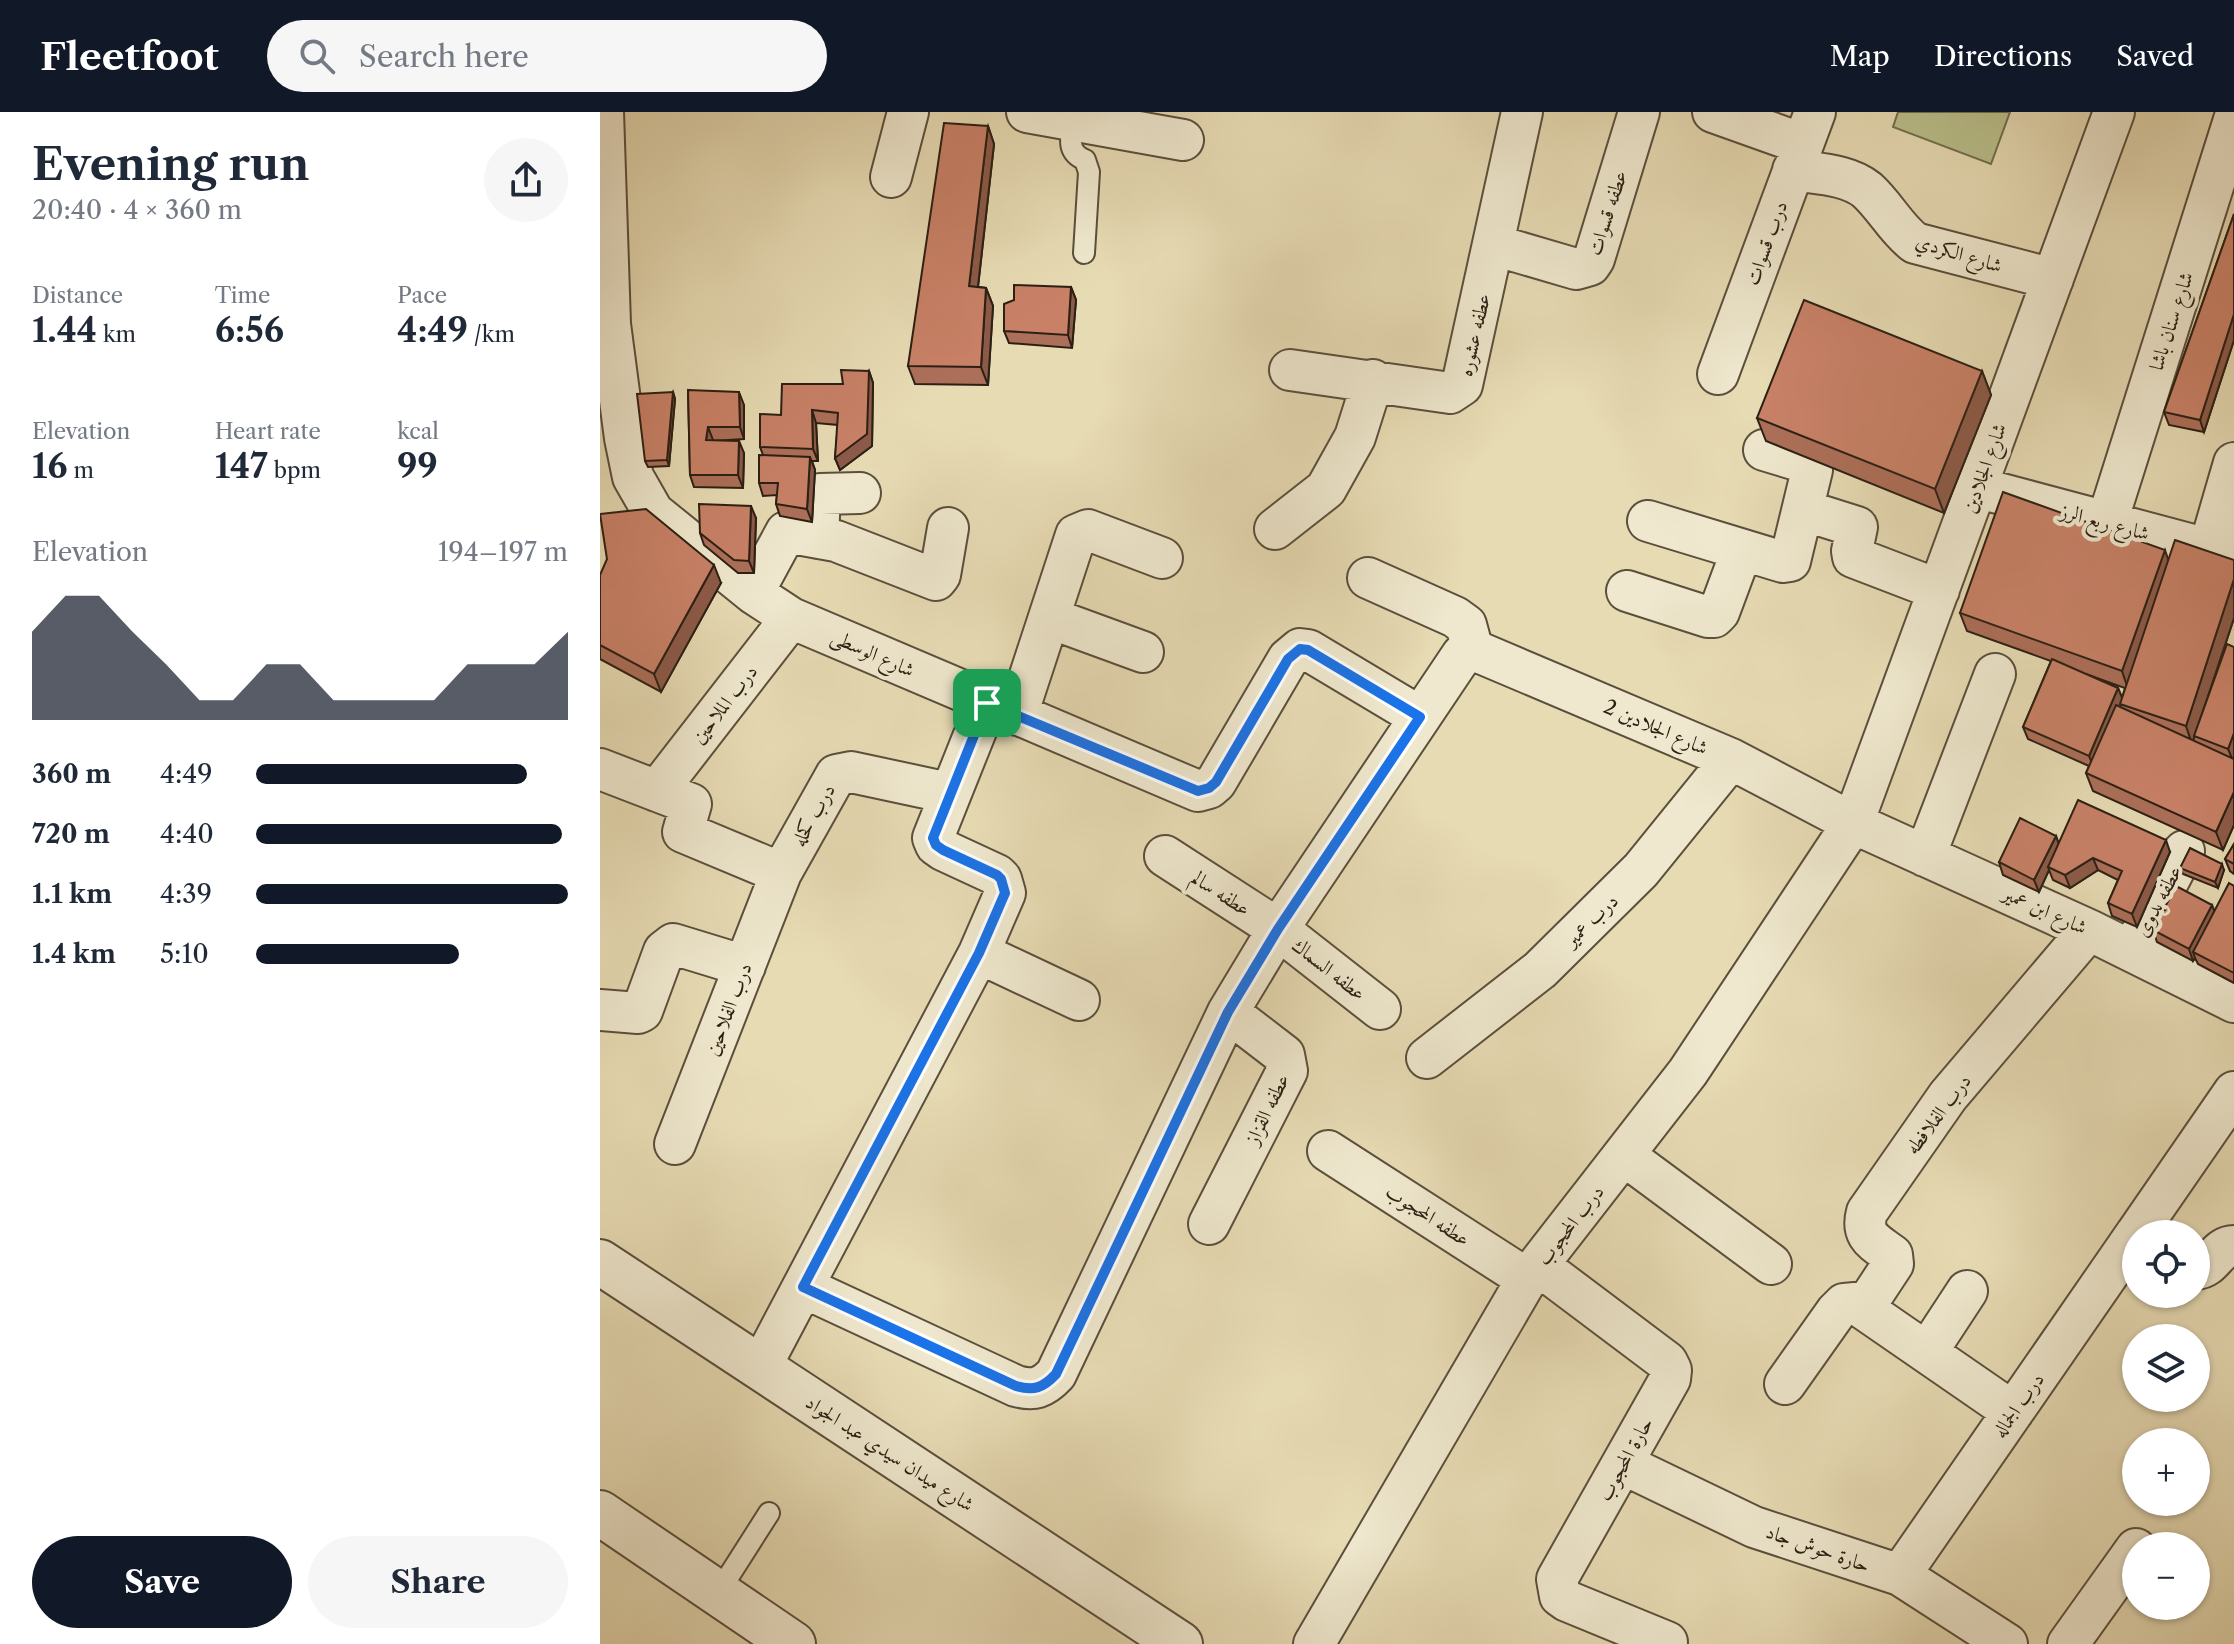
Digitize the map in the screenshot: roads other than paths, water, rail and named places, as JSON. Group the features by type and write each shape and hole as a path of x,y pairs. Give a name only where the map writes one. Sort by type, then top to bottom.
{"street":[{"name":"شارع الوسطى","path":"603,112 610,324 633,477 653,512 753,593 791,618 1198,791 1216,782 1288,659 1300,649 1308,650 1420,717"},
{"path":"891,177 908,112"},
{"path":"1027,112 1183,140"},
{"name":"عطفه عشوره","path":"1290,370 1450,393 1462,385 1522,112"},
{"name":"عطفه قسوات","path":"1494,245 1576,269 1590,265 1639,112"},
{"name":"شارع الكردي","path":"1713,112 1804,142 1839,177 1869,191 1915,243 2053,279"},
{"name":"شارع الجلادين","path":"1853,823 2114,112"},
{"name":"شارع سنان باشا","path":"2107,522 2234,120"},
{"name":"درب قسوات","path":"1718,374 1804,142"},
{"path":"1275,529 1326,489 1355,437 1373,380"},
{"path":"1648,521 1783,562 1790,561 1811,466 1764,450"},
{"path":"2222,552 2234,463"},
{"name":"شارع ربع الرز","path":"1977,488 2222,552"},
{"path":"818,538 820,494 860,493"},
{"path":"1803,510 1856,526 1853,557 1939,590"},
{"path":"753,593 785,532 836,541 936,580 940,575 948,528"},
{"path":"760,1368 979,953 1005,893 997,875 936,845 934,831 949,793 1002,709 1050,618 1076,535 1088,530 1162,558"},
{"path":"1627,591 1714,617 1719,612 1742,550"},
{"path":"803,1287 1016,1386 1032,1390 1046,1385 1056,1374 1228,1012 1278,929 1420,717 1465,656 1466,625 1455,617 1368,578"},
{"name":"درب الملاحين","path":"657,791 791,618"},
{"path":"1050,618 1143,652"},
{"name":"شارع الجلادين 2","path":"1465,656 1731,759 1853,823"},
{"path":"1925,856 1995,674"},
{"name":"درب عمير","path":"1427,1058 1540,970 1641,870 1731,759"},
{"path":"600,769 691,804 683,832 781,873"},
{"name":"درب كحله","path":"781,873 832,780 840,772 949,793"},
{"name":"شارع ابن عمير","path":"1853,823 2089,930 2234,1002"},
{"name":"درب المحجوب","path":"1314,1644 1533,1272 1625,1156 1696,1059 1853,823"},
{"name":"عطفه بدوى","path":"2132,951 2184,851"},
{"name":"عطفه سالم","path":"1165,856 1278,929"},
{"name":"درب الفلاحين","path":"675,1144 781,873"},
{"name":"عطفه السماك","path":"1278,929 1380,1009"},
{"name":"درب الفلافطه","path":"1864,1308 1893,1264 1892,1255 1870,1242 1864,1222 1867,1212 1948,1096 2089,930"},
{"path":"600,1010 642,1011 664,951 673,944 745,966"},
{"path":"979,953 1079,1000"},
{"name":"عطفه القزاز","path":"1209,1224 1287,1071 1284,1055 1228,1012"},
{"name":"درب الجماله","path":"2150,1220 2234,1092"},
{"name":"عطفه المحجوب","path":"1328,1151 1533,1272"},
{"path":"1625,1156 1771,1264"},
{"path":"2210,1264 2222,1249 2234,1246"},
{"name":"درب الجماله","path":"1900,1575 2122,1260"},
{"name":"شارع ميدان سيدي عبد الجواد","path":"600,1262 1180,1644"},
{"name":"حارة المحجوب","path":"1533,1272 1667,1362 1671,1370 1670,1379 1557,1579 1560,1596 1567,1601 1667,1642"},
{"path":"1927,1352 1967,1291"},
{"path":"1785,1384 1844,1304 1855,1303 2013,1412"},
{"name":"حارة حوش جاد","path":"1623,1464 1754,1527 1900,1575 2007,1644"},
{"path":"600,1513 793,1644"},
{"path":"2068,1644 2122,1569"}],"lane":[{"path":"1073,121 1070,147 1073,154 1085,160 1089,172 1084,253"},
{"path":"718,1593 769,1513"}]}
